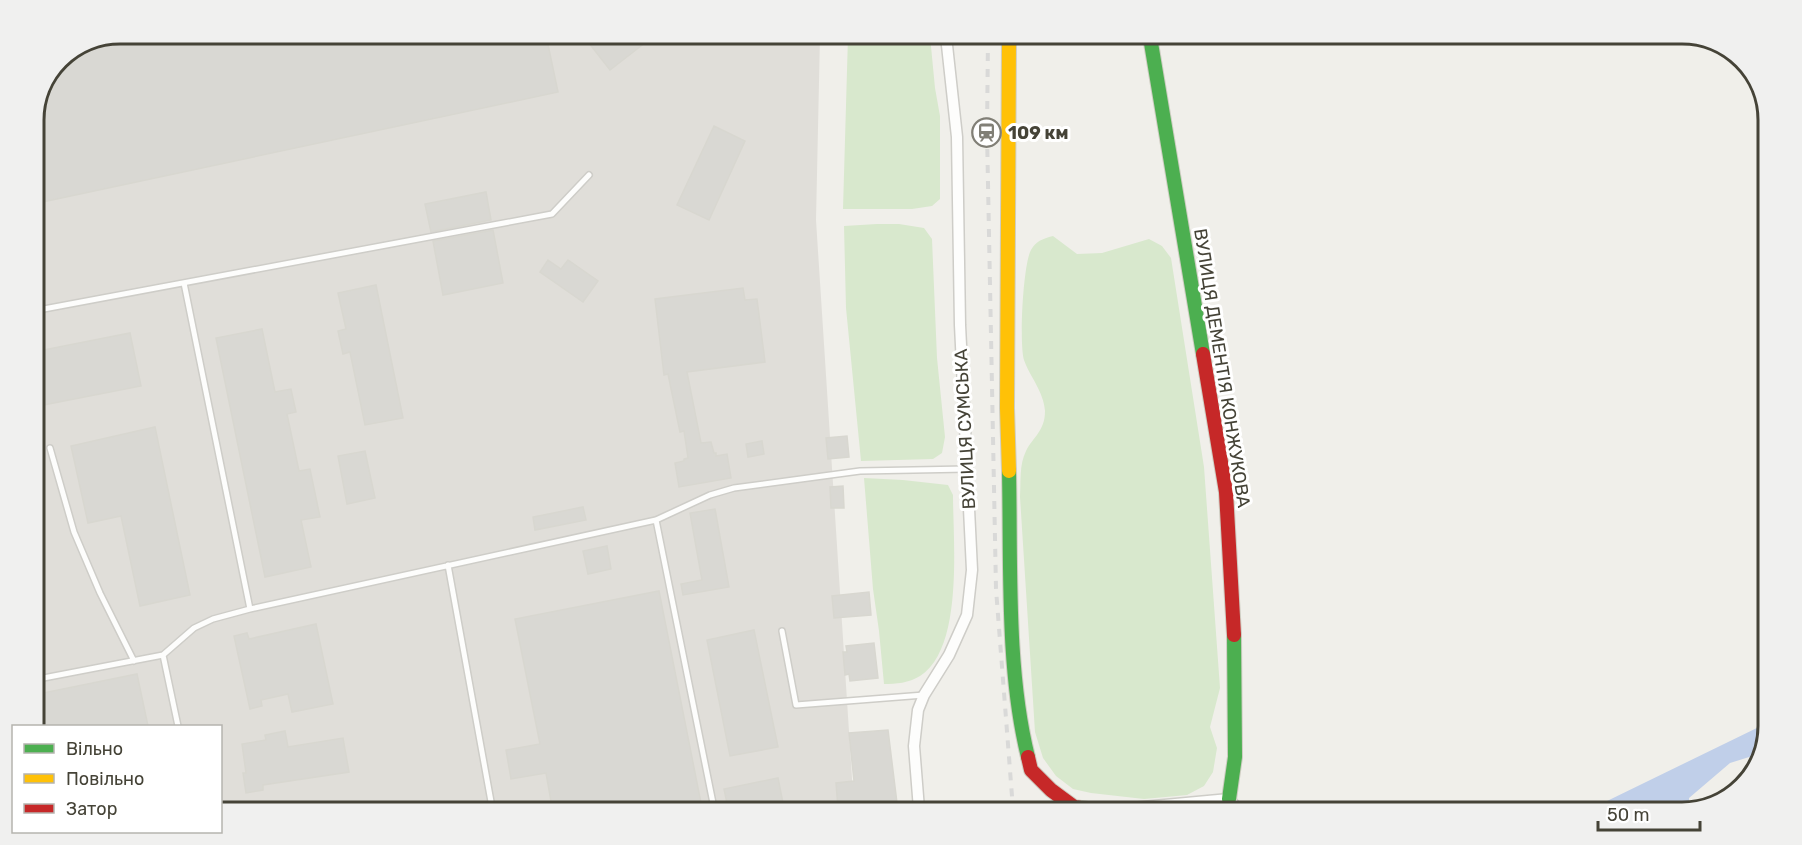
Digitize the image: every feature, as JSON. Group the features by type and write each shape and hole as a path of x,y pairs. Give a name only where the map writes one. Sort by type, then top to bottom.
{"street":[{"name":"ВУЛИЦЯ СУМСЬКА","path":"918,802 914,769 914,736 918,710 924,695 949,656 967,615 972,570 960,325 957,137 947,43"},
{"path":"1009,43 1007,408 1013,647 1021,729 1031,770 1068,802"},
{"name":"ВУЛИЦЯ ДЕМЕНТІЯ КОНЖУКОВА","path":"1151,43 1226,492 1235,655 1235,757 1229,799"},
{"path":"1197,802 1229,799 1232,802"}],"lane":[{"path":"44,309 552,214 589,175"},
{"path":"184,283 250,609"},
{"path":"50,448 74,532 100,593 134,661"},
{"path":"44,678 164,655 194,628 213,619 656,520 710,495 734,488 860,471 967,469"},
{"path":"656,520 713,802"},
{"path":"448,565 491,802"},
{"path":"782,631 796,705 924,695"},
{"path":"164,655 178,725"}],"shaded area":[{"path":"119,43 820,43 816,220 854,802 222,802 222,725 44,725 44,114 51,86 59,73 77,56 90,49"}],"green space":[{"path":"848,43 931,43 940,116 940,199 932,206 912,209 843,209"},
{"path":"899,224 924,228 932,239 937,358 945,437 942,453 933,459 861,461 846,308 844,226"},
{"path":"1053,236 1077,254 1102,253 1149,239 1162,246 1171,258 1204,467 1220,688 1210,727 1217,748 1213,772 1204,786 1187,795 1144,799 1073,789 1056,776 1043,758 1035,732 1020,480 1024,456 1041,429 1045,411 1042,397 1024,360 1022,322 1028,258 1035,244"},
{"path":"864,478 948,485 953,495 953,592 950,619 944,642 934,662 920,676 902,683 884,684"}],"water":[{"path":"1758,727 1752,756 1730,763 1689,798 1689,801 1605,802"}],"building":[{"path":"119,43 548,43 558,92 44,202 44,114 51,86 69,62 90,49 105,45"},
{"path":"589,43 645,43 610,70"},
{"path":"714,126 745,141 709,220 677,205"},
{"path":"486,192 491,220 431,232 425,204"},
{"path":"493,230 503,283 443,295 433,241"},
{"path":"548,260 561,269 568,260 598,281 583,302 540,272"},
{"path":"376,285 403,418 365,425 350,352 343,354 338,331 346,329 338,293"},
{"path":"743,288 745,300 757,299 765,362 687,372 701,443 711,442 716,456 727,454 731,478 679,487 675,463 688,458 684,431 680,432 668,374 664,375 655,299"},
{"path":"262,329 275,392 291,389 296,412 287,414 299,471 310,469 320,517 301,520 311,567 265,577 216,338"},
{"path":"130,333 141,386 44,405 44,350"},
{"path":"155,427 190,595 140,606 121,516 88,523 71,446"},
{"path":"847,436 849,457 828,459 826,438"},
{"path":"762,441 764,454 748,457 746,444"},
{"path":"365,451 375,498 347,504 338,456"},
{"path":"843,486 844,508 831,508 830,487"},
{"path":"583,507 586,520 535,530 533,517"},
{"path":"715,509 729,587 683,595 681,584 702,580 690,513"},
{"path":"607,546 611,569 588,574 583,551"},
{"path":"659,591 701,802 551,802 546,773 511,779 506,750 540,744 515,619"},
{"path":"869,592 871,615 834,618 832,596"},
{"path":"316,624 333,704 292,712 288,694 261,700 262,706 250,709 234,636 247,633 249,639"},
{"path":"754,630 778,747 730,756 707,640"},
{"path":"874,643 878,678 850,681 849,674 845,675 843,652 847,652 846,646"},
{"path":"137,674 148,725 44,725 44,693"},
{"path":"888,730 897,802 838,802 836,783 854,781 849,733"},
{"path":"285,731 288,747 343,738 349,772 263,785 263,790 246,793 242,744 266,740 265,735"},
{"path":"778,778 783,802 727,802 724,789"}],"railway":[{"path":"988,43 987,133 996,589 1012,802"}],"traffic: fast":[{"path":"1151,43 1203,354"},
{"path":"1009,471 1013,652 1016,688 1028,757"},
{"path":"1229,799 1235,757 1234,635"}],"traffic: slow":[{"path":"1009,43 1007,408 1009,471"}],"traffic: jam":[{"path":"1203,354 1226,492 1234,635"},
{"path":"1028,757 1031,770 1067,802"}],"place":[{"name":"109 км","path":"987,133"}]}
